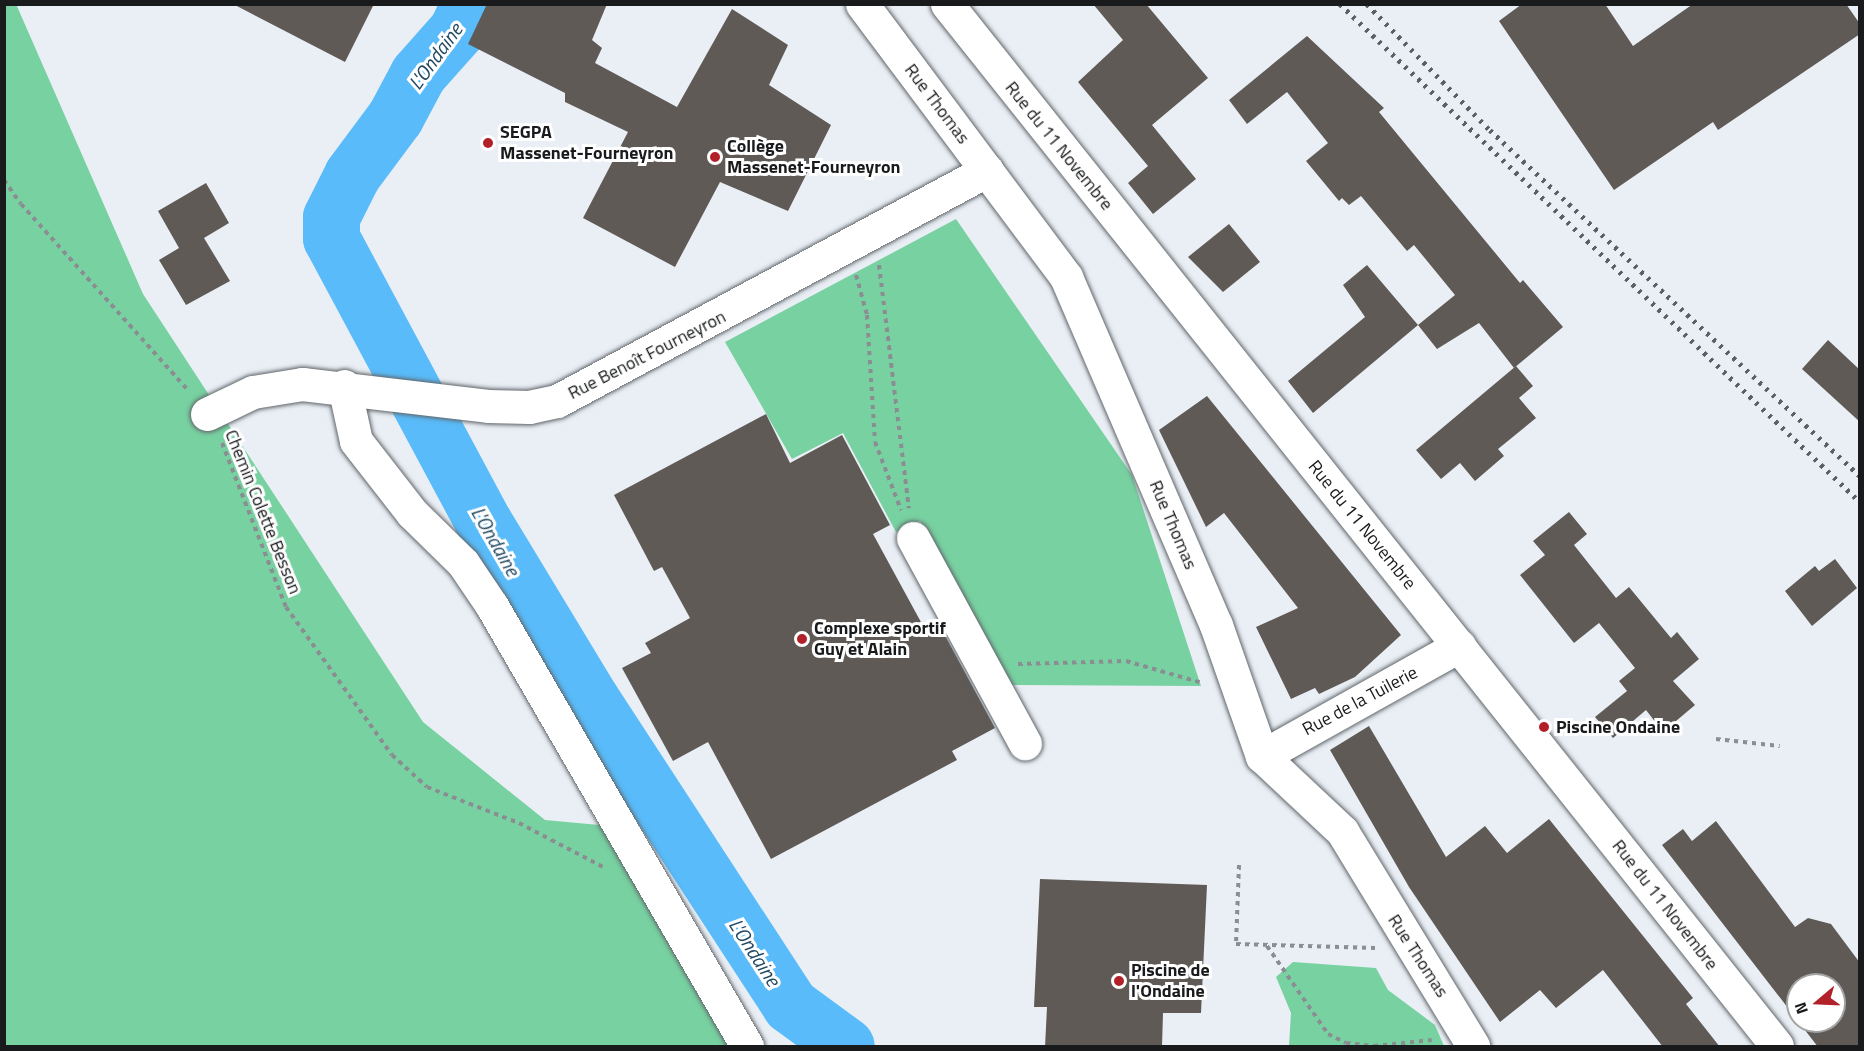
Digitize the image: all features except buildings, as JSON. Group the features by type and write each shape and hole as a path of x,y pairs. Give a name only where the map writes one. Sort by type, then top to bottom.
{"main road":[{"name":"Rue Thomas","path":"862,4 1066,277 1216,625 1262,756 1342,831 1467,1034"},
{"name":"Rue du 11 Novembre","path":"947,4 1777,1047"},
{"name":"Rue Benoît Fourneyron","path":"207,414 229,401 278,386 344,386 441,400 530,407 557,401 843,251 987,170"},
{"path":"344,386 356,441 377,473 463,563 487,598 747,1047"},
{"path":"913,538 1025,743"},
{"name":"Rue de la Tuilerie","path":"1262,756 1459,646"}],"path":[{"name":"Chemin Colette Besson","path":"4,180 207,414 224,446 286,607 392,755 428,787 519,823 614,873 630,876 646,869"},
{"path":"875,232 913,538"},
{"path":"843,251 859,281 867,315 875,442 913,538"},
{"path":"982,666 1126,661 1184,675 1241,700"},
{"path":"1716,739 1780,746"},
{"path":"1239,865 1236,944 1415,950"},
{"path":"1267,945 1310,1014 1328,1034 1346,1043 1374,1046 1467,1034"}],"green space":[{"path":"16,4 143,294 423,722 545,820 610,826 741,1046 5,1046 4,5"},
{"path":"956,219 1132,475 1201,686 1012,685 920,521 896,532 843,433 792,459 725,342"},
{"path":"1293,962 1376,968 1388,990 1435,1025 1444,1046 1289,1046 1291,1013 1276,977"}],"waterway":[{"name":"L'Ondaine","path":"469,4 457,30 418,74 395,117 352,175 331,217 331,238 484,523 592,701 790,1005 846,1046"}],"railway":[{"path":"1340,4 1860,502"},
{"path":"1367,4 1490,130 1860,476"}],"place":[{"name":"SEGPA Massenet-Fourneyron","path":"488,143"},
{"name":"Collège Massenet-Fourneyron","path":"715,157"},
{"name":"Complexe sportif Guy et Alain","path":"802,639"},
{"name":"Piscine Ondaine","path":"1544,727"},
{"name":"Piscine de l'Ondaine","path":"1119,981"}]}
